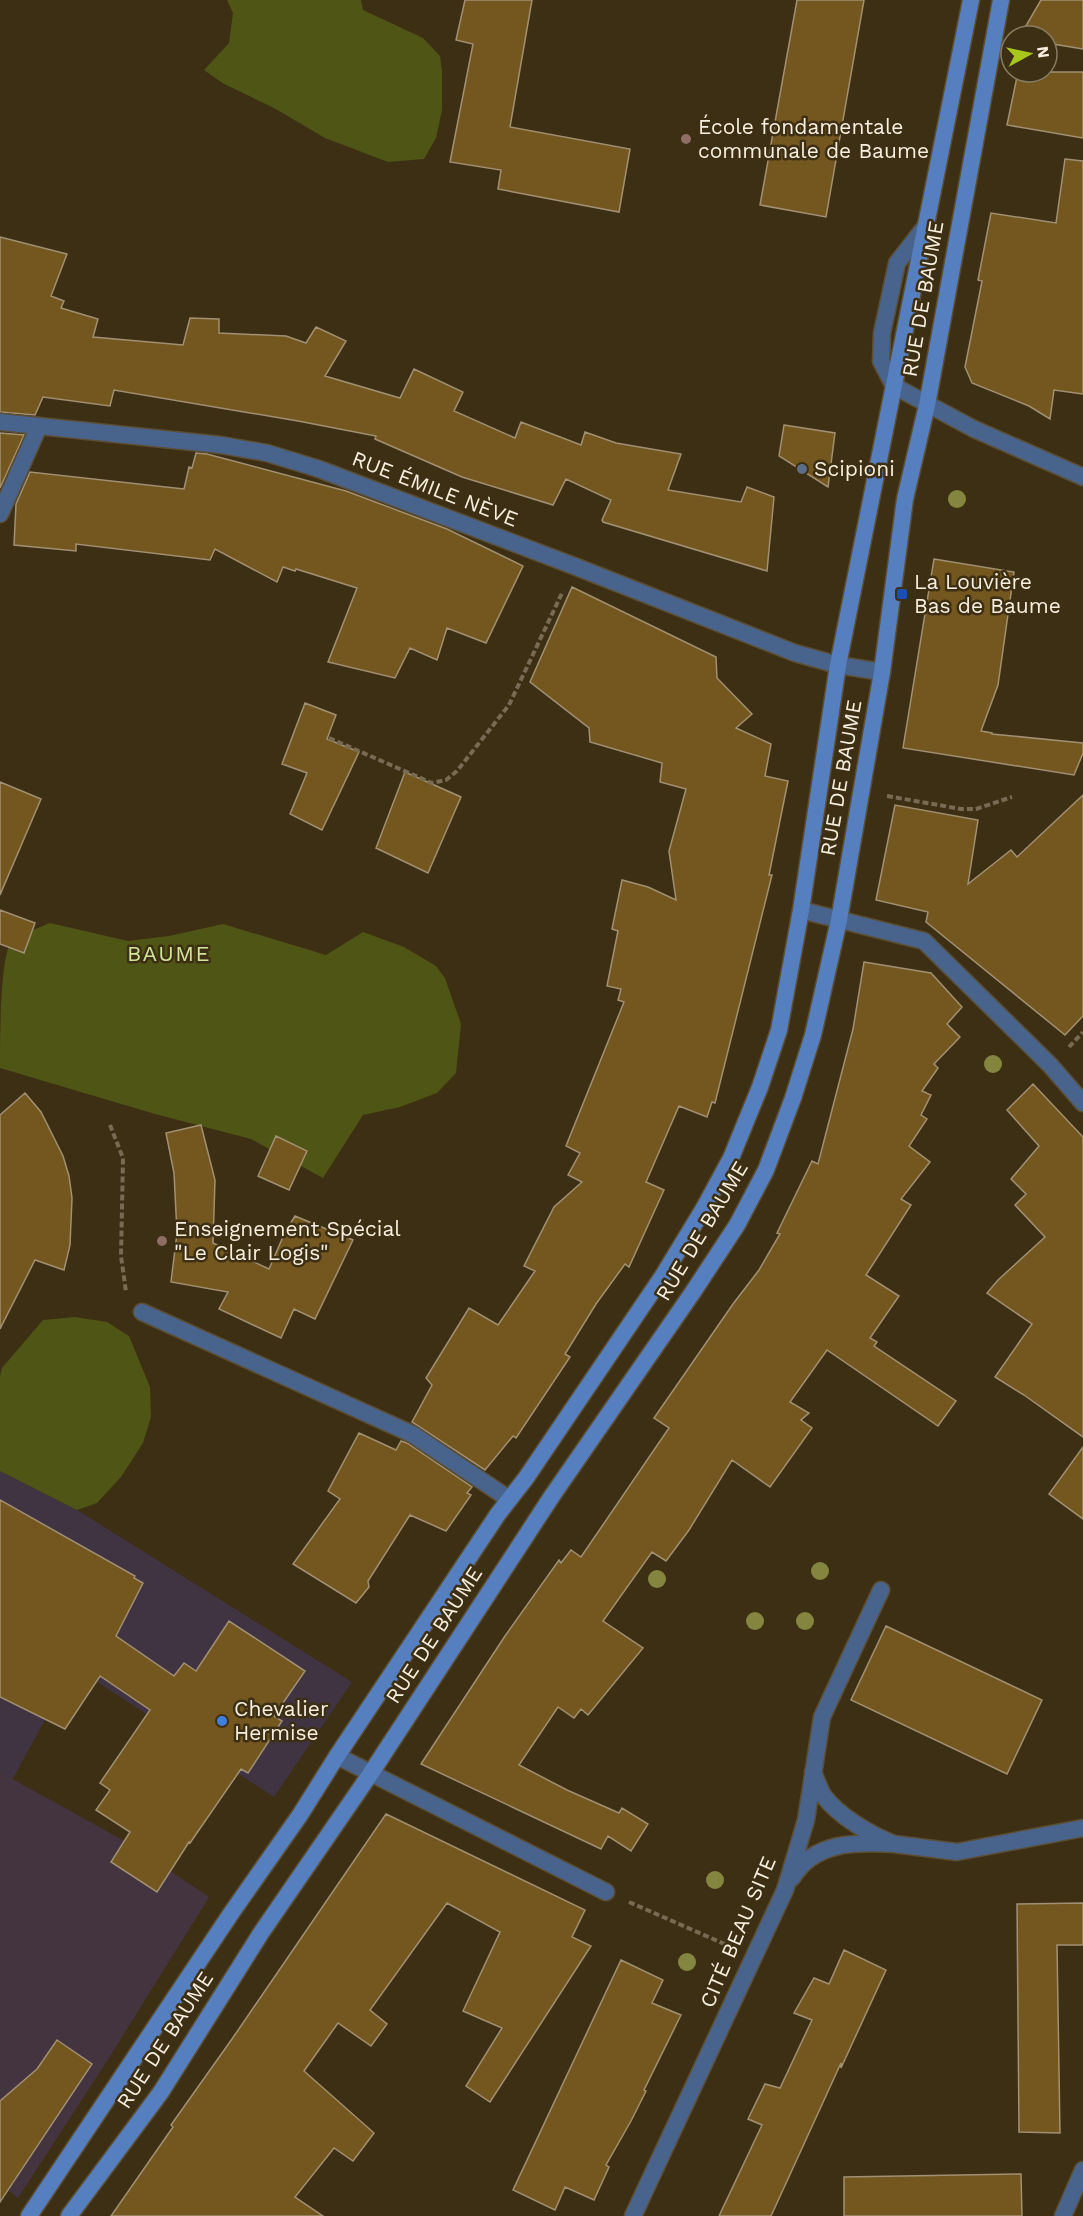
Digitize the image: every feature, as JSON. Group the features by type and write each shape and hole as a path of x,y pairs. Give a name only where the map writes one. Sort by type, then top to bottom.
{"main road":[{"name":"RUE DE BAUME","path":"28,2216 664,1274 731,1158 760,1087 779,1030 801,910 838,665 971,0"},
{"name":"RUE DE BAUME","path":"69,2216 160,2092 261,1933 371,1773 552,1496 693,1292 737,1225 766,1170 793,1098 813,1035 839,920 882,672 905,499 927,405 1001,0"}],"street":[{"path":"894,386 974,429 1083,477"},
{"name":"RUE ÉMILE NÈVE","path":"0,422 221,445 267,453 319,469 795,653 838,665 882,672"},
{"path":"0,514 39,426"},
{"path":"801,910 924,941 1050,1065 1083,1102"},
{"path":"142,1312 412,1434 510,1499"},
{"name":"CITÉ BEAU SITE","path":"633,2216 785,1890 806,1820 822,1717 881,1590"},
{"path":"337,1756 606,1892"},
{"path":"813,1772 823,1795 845,1815 872,1835 894,1844"},
{"path":"785,1890 798,1869 813,1854 834,1846 858,1842 957,1852 1083,1828"},
{"path":"1063,2216 1083,2170"}],"path":[{"path":"329,738 432,783 446,780 457,771 509,705 574,566"},
{"path":"861,791 961,809 976,809 1012,797"},
{"path":"110,1125 123,1158 121,1256 127,1299 142,1312"},
{"path":"606,1892 755,1957"}],"shaded area":[{"path":"0,1471 77,1510 352,1682 274,1797 74,1667 12,1780 0,1772"},
{"path":"0,1772 128,1843 209,1897 109,2058 18,2198 0,2184"}],"green space":[{"path":"227,0 361,0 363,10 423,38 440,56 442,71 442,110 436,138 424,159 388,162 325,138 274,108 224,84 204,70 229,43 233,13"},
{"path":"50,923 128,941 169,936 223,924 326,955 363,932 404,947 436,966 445,978 461,1024 456,1073 437,1093 400,1107 363,1115 323,1178 251,1139 155,1114 0,1068 2,987 9,946 23,935"},
{"path":"75,1317 107,1322 129,1336 150,1387 151,1417 143,1443 121,1477 97,1503 77,1510 0,1471 0,1376 2,1368 43,1320"}],"building":[{"path":"465,0 532,0 510,127 630,149 619,212 498,189 501,170 450,162 473,44 456,40"},
{"path":"797,0 864,0 826,217 760,205"},
{"path":"1041,0 1083,0 1083,49 1059,45 1059,24 1027,24"},
{"path":"1059,72 1083,72 1083,138 1007,125 1016,84 1059,84"},
{"path":"1065,159 1083,161 1083,394 1054,390 1050,419 1029,406 972,383 965,367 982,281 978,280 991,213 1056,223"},
{"path":"0,237 67,254 51,296 64,301 61,308 98,319 93,337 183,345 190,318 219,319 219,333 286,336 306,343 316,327 346,341 325,376 400,398 414,369 463,392 454,411 515,438 521,422 581,445 585,432 616,443 681,454 668,490 741,502 747,487 774,497 767,571 603,522 611,500 566,479 553,505 462,477 375,439 376,436 114,390 110,406 43,397 35,415 0,412"},
{"path":"784,425 835,433 828,487 779,456"},
{"path":"0,433 24,435 0,488"},
{"path":"196,453 346,491 447,529 523,566 486,643 447,628 437,660 410,648 395,678 328,662 357,588 283,567 277,582 215,549 210,560 76,544 76,551 14,545 16,504 30,472 184,489 189,467 192,468"},
{"path":"934,559 1014,572 998,685 981,731 1083,743 1083,753 1074,775 903,748"},
{"path":"572,587 716,657 717,678 752,714 736,728 771,744 765,776 788,781 769,875 772,875 715,1103 712,1102 707,1117 679,1106 646,1182 664,1190 629,1267 625,1264 596,1304 565,1354 570,1357 516,1438 513,1436 485,1470 412,1422 432,1385 426,1378 469,1308 498,1325 535,1271 524,1266 554,1207 582,1182 568,1175 580,1153 566,1146 624,1002 618,1000 621,989 607,986 618,931 612,929 622,880 648,887 676,900 669,851 686,789 660,782 662,763 590,742 589,728 530,682"},
{"path":"305,703 336,715 327,739 359,752 322,830 290,814 307,773 282,764"},
{"path":"405,772 461,797 428,873 376,848"},
{"path":"0,782 41,799 0,895"},
{"path":"1083,795 1083,1016 1065,1035 926,922 928,912 876,900 895,805 978,820 968,884 1011,850 1017,857"},
{"path":"0,910 35,923 24,953 0,944"},
{"path":"864,962 931,973 962,1007 947,1024 960,1037 934,1064 938,1068 922,1091 931,1095 921,1115 927,1119 909,1146 930,1162 901,1199 911,1205 866,1275 899,1296 870,1338 877,1342 874,1346 956,1401 938,1426 827,1350 790,1402 809,1413 801,1420 812,1428 770,1487 732,1460 689,1530 666,1561 652,1552 603,1621 643,1648 588,1715 581,1709 574,1718 558,1707 519,1765 619,1813 622,1808 648,1824 631,1851 608,1836 601,1849 421,1764 505,1636 559,1560 561,1563 571,1550 581,1557 669,1428 654,1418 759,1270 780,1234 777,1233 812,1161 818,1164 853,1029"},
{"path":"1033,1084 1083,1137 1083,1437 995,1377 1032,1324 987,1293 1045,1237 1015,1205 1026,1194 1011,1179 1039,1146 1007,1110"},
{"path":"25,1093 41,1112 63,1156 69,1176 72,1198 70,1245 64,1270 35,1260 0,1329 0,1115"},
{"path":"201,1125 215,1180 213,1243 269,1269 285,1232 295,1216 353,1240 315,1319 294,1309 281,1338 219,1309 228,1292 171,1282 177,1233 174,1173 166,1133"},
{"path":"276,1136 307,1151 289,1190 258,1176"},
{"path":"359,1433 396,1450 401,1441 407,1443 472,1487 467,1493 471,1495 446,1531 410,1515 368,1581 369,1587 356,1603 293,1564 340,1499 328,1491"},
{"path":"1083,1447 1083,1519 1049,1494"},
{"path":"0,1500 135,1576 134,1578 143,1583 116,1636 174,1676 184,1663 196,1671 229,1621 305,1671 274,1716 282,1721 248,1773 241,1769 157,1892 111,1862 130,1832 96,1810 110,1790 100,1783 150,1710 100,1676 65,1729 0,1697"},
{"path":"886,1626 1042,1700 1007,1774 851,1700"},
{"path":"386,1814 585,1910 572,1937 591,1946 490,2102 466,2086 502,2028 463,2011 500,1932 447,1903 370,2010 387,2024 371,2046 338,2023 304,2071 374,2133 353,2161 334,2148 295,2197 323,2216 111,2216 173,2127 171,2125"},
{"path":"1083,1903 1083,1945 1057,1945 1060,2133 1019,2132 1017,1904"},
{"path":"844,1950 886,1970 841,2068 841,2063 771,2216 719,2216 762,2125 748,2119 765,2084 780,2088 812,2020 794,2013 814,1978 829,1984"},
{"path":"621,1960 663,1980 652,2003 681,2015 631,2121 606,2165 609,2167 594,2200 565,2187 555,2210 513,2190"},
{"path":"57,2040 92,2064 0,2202 0,2101 37,2069"},
{"path":"1021,2174 1022,2216 844,2216 844,2177"}],"place":[{"name":"École fondamentale communale de Baume","path":"686,139"},
{"name":"Scipioni","path":"802,469"},
{"name":"La Louvière Bas de Baume","path":"902,594"},
{"name":"Enseignement Spécial \"Le Clair Logis\"","path":"162,1241"},
{"name":"Chevalier Hermise","path":"222,1721"}],"district":[{"name":"BAUME","path":"169,953"}]}
